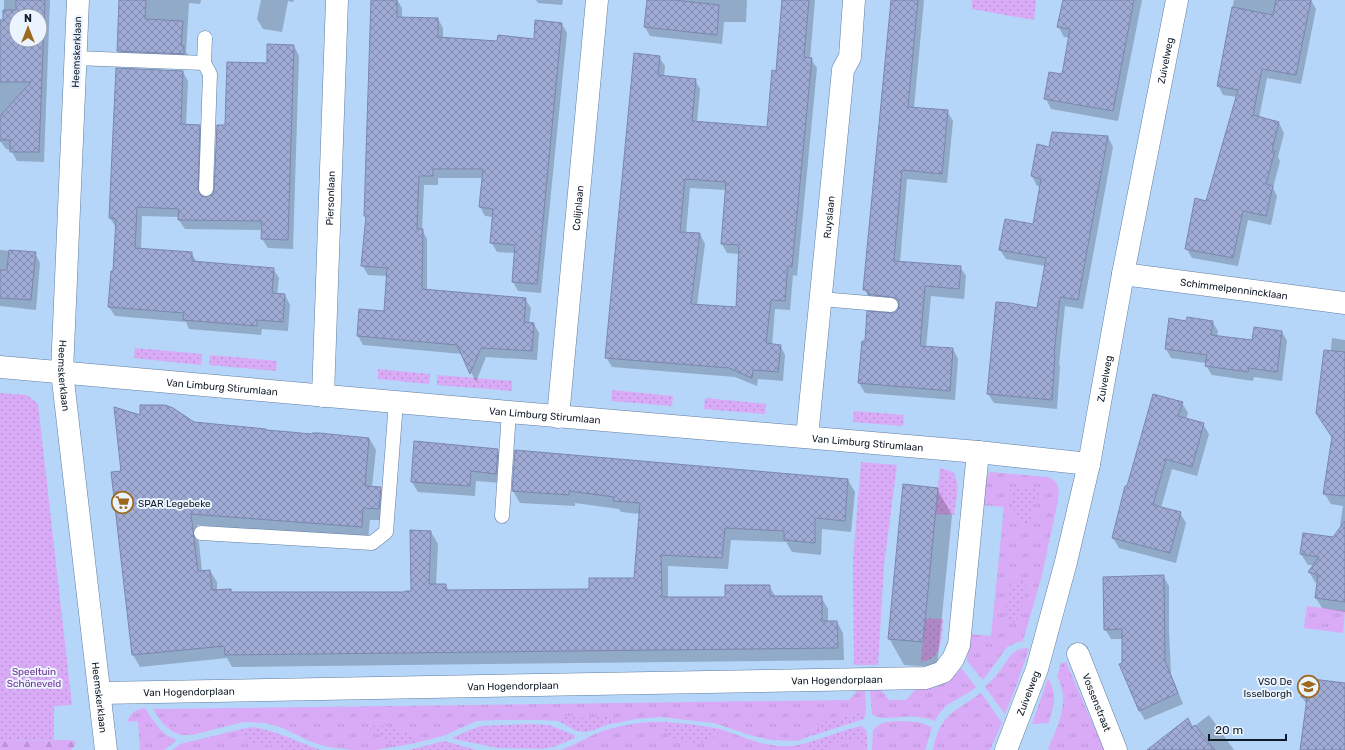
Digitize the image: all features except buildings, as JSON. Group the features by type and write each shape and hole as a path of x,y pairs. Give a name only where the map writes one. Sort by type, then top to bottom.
{"street":[{"name":"Heemskerklaan","path":"78,0 62,372 106,750"},
{"name":"Piersonlaan","path":"323,396 337,0"},
{"name":"Colijnlaan","path":"558,416 597,0"},
{"name":"Ruyslaan","path":"807,437 843,70 850,57 854,0"},
{"name":"Zuivelweg","path":"1006,750 1037,669 1066,562 1089,464 1123,274 1177,0"},
{"name":"Schimmelpennincklaan","path":"1123,274 1345,303"},
{"name":"Van Limburg Stirumlaan","path":"0,367 978,452 1089,464"},
{"name":"Van Hogendorplaan","path":"100,693 926,678 943,672 953,659 959,645 978,452"},
{"name":"Vossenstraat","path":"1078,654 1116,750"}],"lane":[{"path":"205,38 204,63 210,74 206,189"},
{"path":"76,58 204,63"},
{"path":"821,299 891,305"},
{"path":"201,533 372,543 386,532 396,402"},
{"path":"502,516 509,412"}],"green space":[{"path":"972,0 1036,0 1034,20 972,9"},
{"path":"135,348 202,354 201,365 134,358"},
{"path":"210,355 277,361 276,371 209,365"},
{"path":"378,369 430,374 429,384 378,379"},
{"path":"437,375 512,381 512,391 437,385"},
{"path":"612,390 673,396 672,406 611,401"},
{"name":"Speeltuin Schöneveld","path":"0,393 27,395 38,404 72,705 54,706 54,740 0,741"},
{"path":"705,398 766,404 765,414 704,409"},
{"path":"854,411 904,415 903,426 853,422"},
{"path":"861,462 897,465 884,565 878,665 854,665 853,561"},
{"path":"940,468 953,472 957,482 954,515 935,514"},
{"path":"990,472 1048,477 1057,483 1059,492 1042,575 1023,641 1007,647 983,680 967,661 970,634 991,636 1004,507 983,505 986,478"},
{"path":"1017,487 1036,489 1039,493 1038,497 1030,505 1032,521 1027,524 1018,522 1015,515 1009,491 1012,488"},
{"path":"1017,580 1022,580 1026,585 1026,592 1017,620 1012,623 1008,622 1006,618 1006,608 1012,584"},
{"path":"1307,606 1345,611 1343,633 1304,628"},
{"path":"925,618 943,619 942,633 940,646 934,657 921,662"},
{"path":"1025,648 1029,649 1005,714 985,687 998,673 1011,655"},
{"path":"1066,662 1104,750 1050,750 1048,748 1062,713 1063,694 1057,677 1061,663"},
{"path":"961,668 976,687 946,707 940,712 935,721 911,717 881,718 872,714 870,691 881,690 889,700 906,700 915,690 936,687 948,682"},
{"path":"1048,678 1054,695 1054,705 1049,723 1032,724"},
{"path":"857,691 865,691 866,711 821,723 808,737 797,741 772,740 753,736 714,723 661,717 636,719 611,724 542,720 496,720 476,721 443,736 415,743 376,750 352,750 328,747 309,741 283,728 265,723 243,722 192,735 182,735 173,732 163,724 153,709 849,700"},
{"path":"981,693 1002,723 990,750 933,750 936,738 944,721 956,710"},
{"path":"145,708 161,731 176,741 164,750 140,750 138,721 127,722 134,712"},
{"path":"866,711 864,719 808,737 821,723"},
{"path":"611,716 614,719 611,724 591,731 583,732 558,721 561,717 587,718"},
{"path":"899,721 918,722 932,727 925,750 872,750 873,730 882,723"},
{"path":"648,722 663,722 720,729 760,743 777,746 794,746 853,732 867,743 867,750 561,750 606,730"},
{"path":"663,722 720,729 716,736 710,740 705,742 691,742 677,740 671,737 667,734"},
{"path":"531,724 549,725 574,735 575,738 553,747 542,749 498,748 454,739 454,737 480,726"},
{"path":"376,725 393,727 403,731 412,738 415,743 393,747 386,739 370,730 370,727"},
{"path":"861,726 866,731 867,743 842,740 829,750 811,750 807,743 849,729"},
{"path":"253,727 279,734 321,750 287,750 279,746 252,745 245,741 241,732 242,729"},
{"path":"242,729 309,750 172,750 180,744"},
{"path":"0,741 76,741 71,750 0,750"},
{"path":"444,741 477,750 409,750 440,742"}],"place":[{"name":"SPAR Legebeke","path":"123,503"},
{"name":"VSO De Isselborgh","path":"1308,687"}]}
